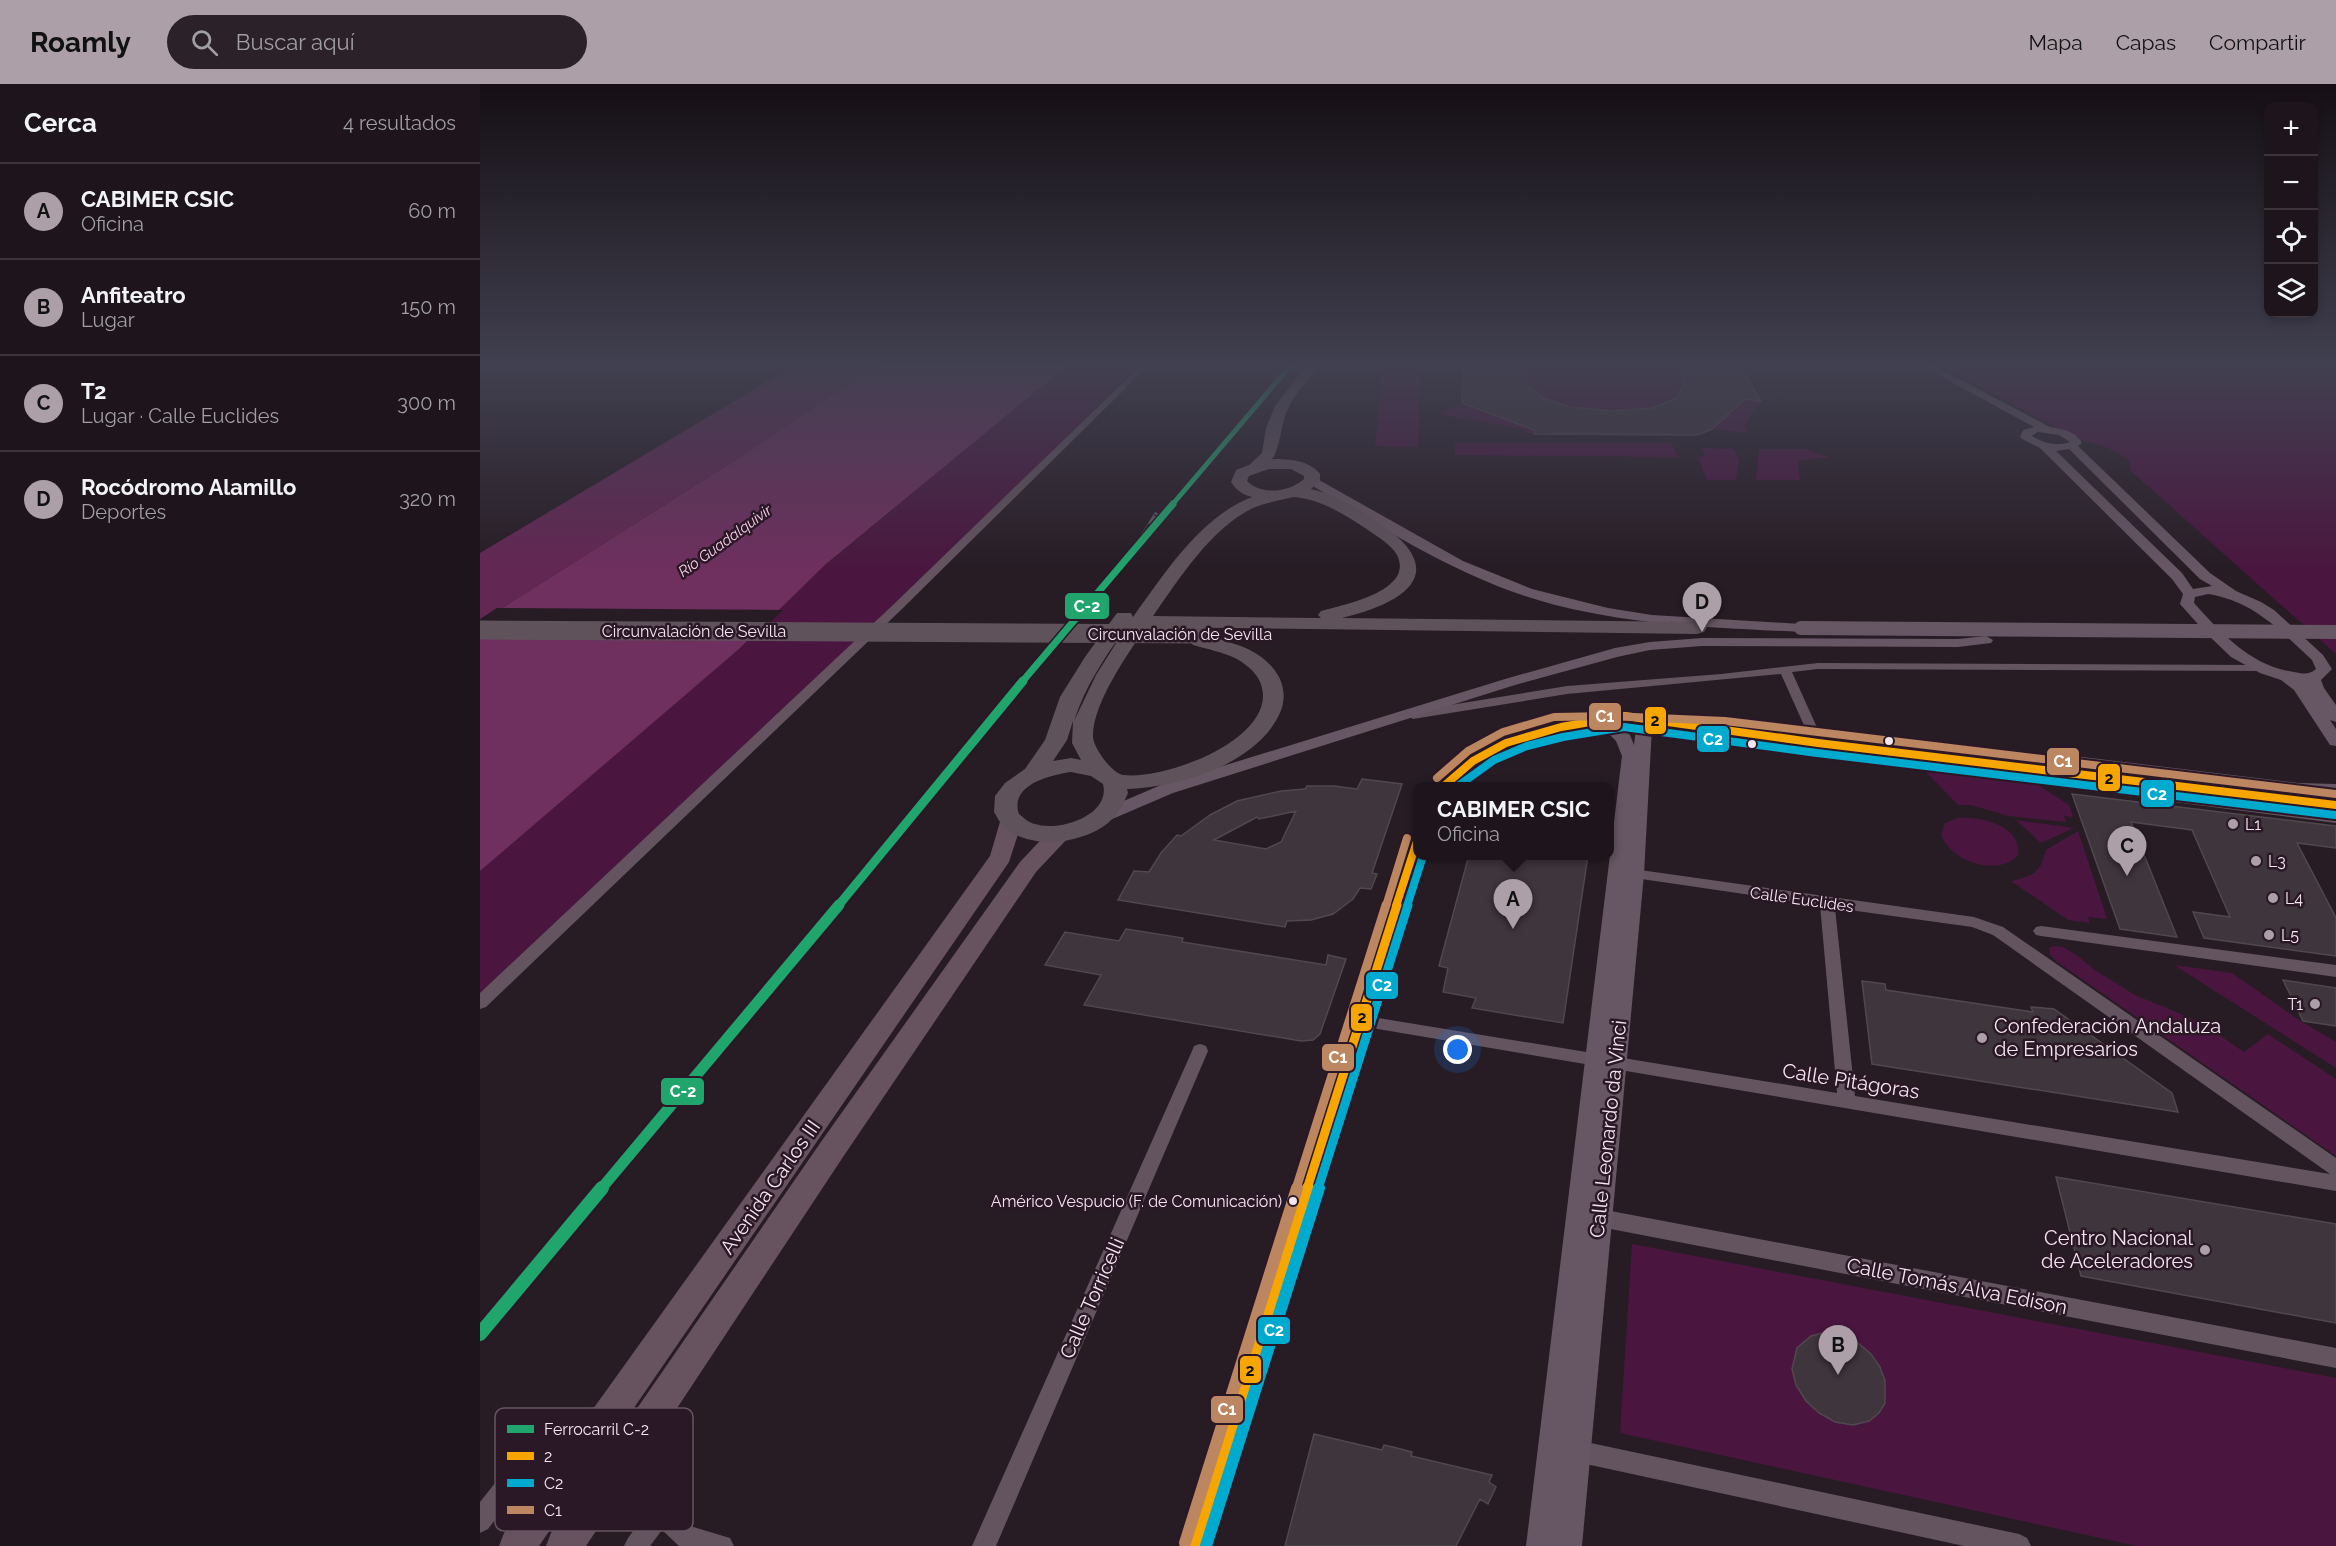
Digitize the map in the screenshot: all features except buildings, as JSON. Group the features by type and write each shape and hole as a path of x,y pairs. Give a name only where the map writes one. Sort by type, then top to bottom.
{"highway":[{"path":"1204,629 1272,619 1336,615 1380,599 1402,582 1407,571 1408,560 1391,537 1324,498 1284,493 1256,493 1242,486 1239,482 1242,473 1256,466 1269,454 1271,433"},
{"path":"1286,448 1298,466"},
{"path":"1242,486 1234,497 1182,542 1095,657 1071,697 1056,741 1034,773 1016,786 1005,802 1005,812 1011,822 1023,830 1040,834 1076,830 1104,816 1113,804 1117,793 1109,777 1087,754 1082,736 1085,715 1118,655 1183,563 1206,537 1245,505 1301,489 1312,480 1312,474 1309,471 1298,466 1278,463 1256,466"},
{"name":"Circunvalación de Sevilla","path":"480,617 1150,622 1204,629"},
{"path":"1034,773 1071,765 1088,766 1109,777 1157,779 1224,755 1256,733 1269,716 1274,693 1270,680 1262,668 1204,629"},
{"name":"Circunvalación de Sevilla","path":"480,630 1122,633 1204,629 1699,633"}],"main road":[{"name":"Avenida Carlos III","path":"614,1408 1001,858 1011,822"},
{"name":"Avenida Carlos III","path":"657,1408 1028,867 1060,833"},
{"name":"Avenida Carlos III","path":"517,1546 528,1531"},
{"name":"Avenida Carlos III","path":"564,1546 574,1531"}],"street":[{"path":"480,1003 743,755 1077,433"},
{"path":"2027,433 2026,437 2030,440 2044,446 2072,446 2076,441 2064,433"},
{"path":"2044,446 2177,576 2190,594"},
{"path":"2072,446 2205,576 2233,594"},
{"path":"1312,480 1458,564 1497,582 1565,603 1699,633 1958,643 1986,640 2336,643"},
{"path":"2336,717 2316,688 2324,672 2318,658 2260,604 2233,594 2208,590 2190,594 2187,604 2242,659 2257,668 2287,677 2300,687 2336,741"},
{"path":"1104,816 1167,789 1387,720 1545,672 1699,633 1801,628 2336,632"},
{"path":"1387,720 1567,690 1818,666 2257,668"},
{"path":"1785,669 1818,743"},
{"path":"2287,677 2324,672"},
{"path":"1449,782 1474,760 1506,742 1555,728 1624,722 1724,731 2298,801"},
{"name":"Calle Leonardo da Vinci","path":"1624,722 1625,873"},
{"name":"Calle Leonardo da Vinci","path":"1542,1546 1564,1448 1625,873 1630,756 1624,722"},
{"path":"1966,760 2074,761 2299,788 2334,789"},
{"path":"1966,760 2081,785 2336,817"},
{"path":"1195,1546 1413,854"},
{"name":"Calle Euclides","path":"1625,873 1974,922 1987,926 1998,931 2336,1168"},
{"path":"1827,903 1847,1102"},
{"path":"2041,931 2336,971"},
{"name":"Calle Pitágoras","path":"1360,1021 2336,1183"},
{"name":"Calle Torricelli","path":"984,1546 1200,1051"},
{"name":"Calle Tomás Alva Edison","path":"1589,1216 2336,1358"},
{"path":"1564,1448 2019,1546"},
{"name":"Calle Leonardo da Vinci","path":"1564,1448 1566,1546"},
{"path":"480,1521 495,1502"},
{"path":"636,1546 647,1531"},
{"path":"678,1531 683,1536 722,1546"}],"shaded area":[{"path":"681,433 776,433 480,622 480,553"},
{"path":"985,433 1070,433 855,647 480,1003 480,867 739,649 826,564"},
{"path":"1376,433 1418,433 1418,447 1375,446"},
{"path":"1527,433 1701,433 1697,435"},
{"path":"2069,433 2336,433 2336,654 2131,471 2130,462 2123,456 2111,449"},
{"path":"1455,443 1671,443 1678,457 1455,455"},
{"path":"1701,448 1734,449 1739,460 1736,480 1707,480 1698,457 1705,456"},
{"path":"1759,449 1808,449 1830,457 1797,461 1800,480 1756,480"},
{"path":"1924,770 2038,785 2069,805 2073,817 2064,816 2066,822 2009,816 1971,805 1958,805"},
{"path":"1958,818 1977,819 1997,824 2013,836 2018,855 2009,862 1987,866 1964,859 1946,844 1941,834 1945,823"},
{"path":"2016,820 2074,828 2041,843"},
{"path":"2078,831 2107,919 2088,917 2090,923 2068,920 2011,881 2031,875 2041,864 2046,850"},
{"path":"2063,947 2075,954 2095,970 2135,995 2200,1022 2244,1052 2268,1034 2336,1079 2336,1156 2056,961 2050,954 2049,948"},
{"path":"2174,965 2232,973 2299,1020 2336,1042 2336,1068"},
{"path":"1632,1244 2336,1378 2336,1546 2137,1546 1620,1433"}],"water":[{"name":"Río Guadalquivir","path":"776,433 985,433 826,564 739,649 480,871 480,622"}],"pier":[{"path":"497,608 783,610 753,640 480,637 480,619"}],"tunnel":[{"path":"2298,801 2336,805"}],"railway":[{"path":"1134,550 1156,515"}],"rail line":[{"name":"C-2","path":"480,1334 938,786 1003,705 1233,433"}],"transit line":[{"name":"C1","path":"1437,778 1468,751 1503,732 1554,717 1611,716 1725,721 2336,794"},
{"name":"2","path":"1449,782 1473,761 1506,743 1561,727 1625,716 1818,743 2336,805"},
{"name":"C2","path":"1464,782 1494,760 1527,746 1563,737 1624,727 1817,753 2335,815"},
{"name":"C1","path":"1185,1543 1407,838"},
{"name":"2","path":"1195,1546 1413,854"},
{"name":"C2","path":"1206,1546 1422,860"}],"place":[{"name":"Rocódromo Alamillo","path":"1702,632"},
{"name":"L1","path":"2233,824"},
{"name":"L3","path":"2256,861"},
{"name":"T2","path":"2127,876"},
{"name":"L4","path":"2273,898"},
{"name":"CABIMER CSIC","path":"1513,929"},
{"name":"L5","path":"2269,935"},
{"name":"T1","path":"2315,1004"},
{"name":"Confederación Andaluza de Empresarios","path":"1982,1038"},
{"name":"Américo Vespucio (F. de Comunicación)","path":"1293,1201"},
{"name":"Centro Nacional de Aceleradores","path":"2205,1250"},
{"name":"Anfiteatro","path":"1838,1375"}]}
